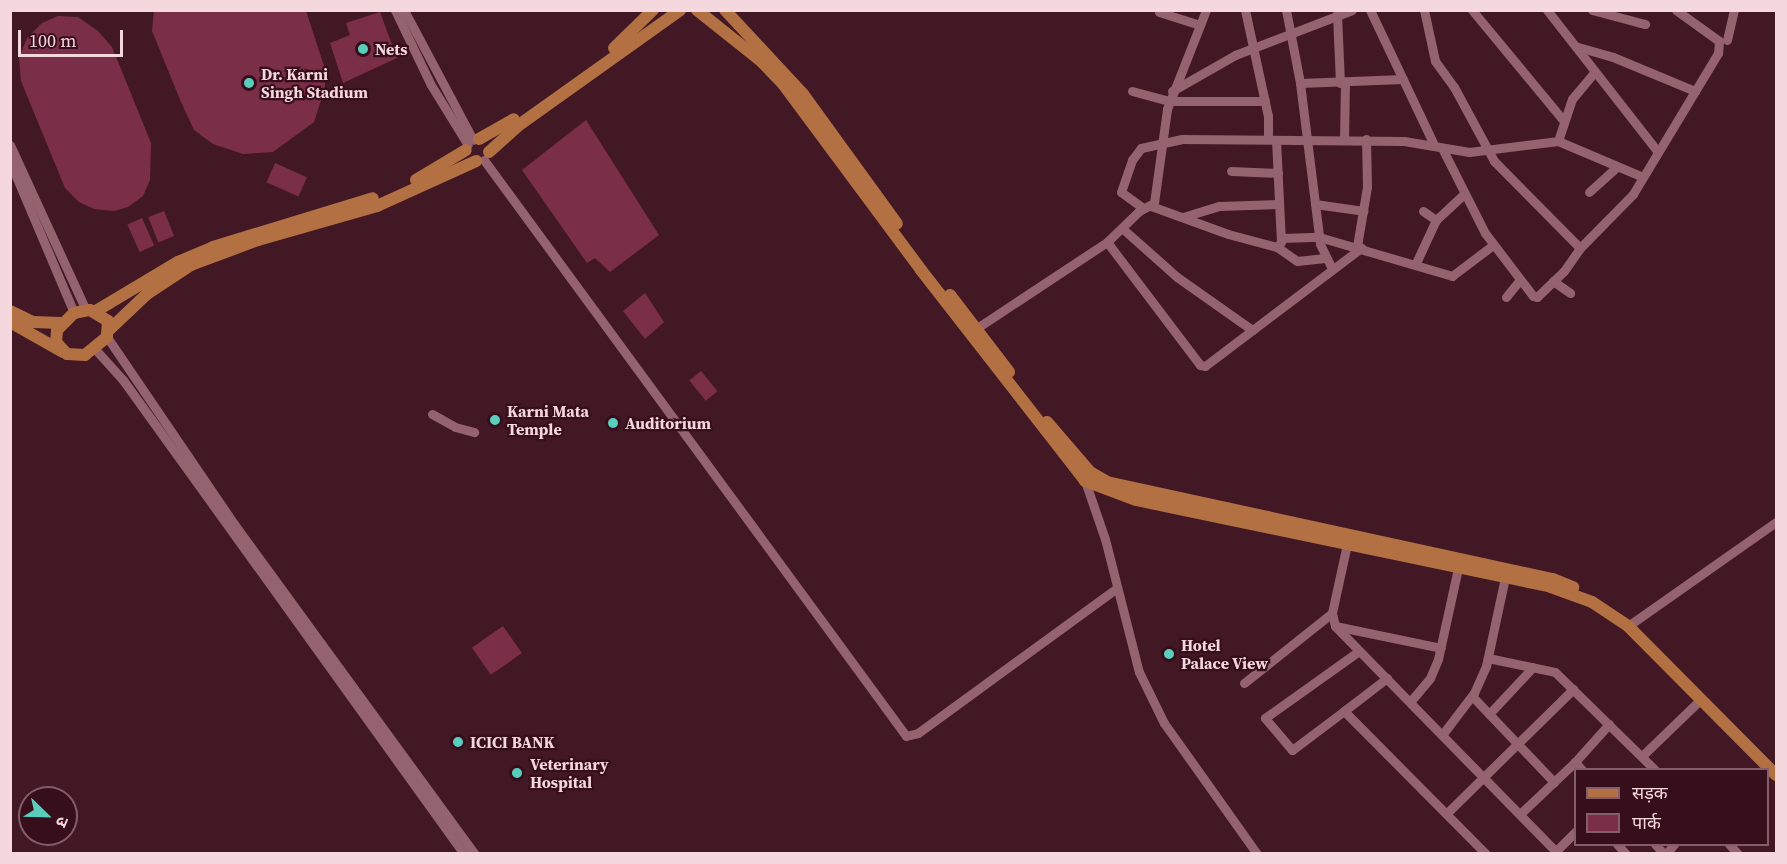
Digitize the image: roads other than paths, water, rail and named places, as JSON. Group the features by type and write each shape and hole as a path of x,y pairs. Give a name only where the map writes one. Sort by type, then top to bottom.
{"main road":[{"path":"67,354 56,342 61,323 74,313 91,311 190,256 271,227 390,192 505,126 614,48 653,10"},
{"path":"10,322 67,354 85,356 95,349 108,333 155,288 191,265 258,240 377,206 483,158 519,125 680,10"},
{"path":"697,10 761,61 783,84 921,270 1085,481 1136,500 1551,587 1592,602 1630,624 1776,775"},
{"path":"725,10 803,94 934,276 977,328 1072,453 1107,482 1553,579 1606,601 1776,765"},
{"path":"472,143 483,158"},
{"path":"472,143 489,146 483,158"},
{"path":"10,311 33,322 61,323"},
{"path":"91,311 108,321 108,333"}],"street":[{"path":"395,10 431,85 472,143"},
{"path":"404,10 472,143"},
{"path":"977,328 1107,242 1156,200 1161,141 1171,96 1206,10"},
{"path":"1245,10 1278,174 1279,242 1298,261 1325,258"},
{"path":"1286,10 1300,83 1319,237 1325,258 1332,269"},
{"path":"1171,96 1252,48 1352,10"},
{"path":"1370,10 1403,79 1464,194 1493,244 1533,296 1538,307"},
{"path":"1424,10 1435,61 1488,151 1526,196 1580,248"},
{"path":"1472,10 1563,120"},
{"path":"1547,10 1657,151"},
{"path":"1592,10 1645,24"},
{"path":"1533,296 1553,281 1580,248 1633,194 1718,53 1719,42 1676,10"},
{"path":"1727,40 1734,10"},
{"path":"1159,12 1200,25"},
{"path":"1337,14 1343,83 1344,140"},
{"path":"1578,47 1613,57 1695,91"},
{"path":"1558,141 1563,120 1572,99 1594,73"},
{"path":"1300,83 1403,79"},
{"path":"1132,91 1171,96 1265,101"},
{"path":"1493,244 1455,276 1319,237 1279,242 1228,234 1184,217 1125,199 1122,186 1141,148 1161,141 1272,139 1366,140 1488,151 1558,141 1616,168 1643,177"},
{"path":"1107,242 1200,365 1208,365 1359,247 1364,211 1366,140"},
{"path":"10,144 91,311"},
{"path":"483,158 906,736 918,733 1117,588"},
{"path":"10,162 74,313"},
{"path":"1589,192 1616,168"},
{"path":"1231,171 1278,174"},
{"path":"1415,265 1436,220 1464,194"},
{"path":"1184,217 1219,206 1279,204"},
{"path":"1315,204 1364,211"},
{"path":"1423,211 1436,220"},
{"path":"1123,229 1177,277 1252,330"},
{"path":"1506,297 1520,280"},
{"path":"1553,281 1570,293"},
{"path":"108,333 234,524 475,854"},
{"path":"95,349 123,380 464,854"},
{"path":"432,414 455,427 474,432"},
{"path":"1085,481 1139,672 1164,723 1257,854"},
{"path":"1630,624 1776,522"},
{"path":"1347,544 1332,614 1335,626 1557,852 1574,832"},
{"path":"1410,702 1430,678 1441,648 1458,568"},
{"path":"1442,735 1472,696 1488,658 1505,577"},
{"path":"1244,682 1332,614"},
{"path":"1335,626 1441,648"},
{"path":"1359,651 1265,718 1292,750 1387,678"},
{"path":"1488,658 1556,672 1653,768"},
{"path":"1489,714 1533,668"},
{"path":"1447,813 1485,779 1573,689"},
{"path":"1472,696 1554,782"},
{"path":"1642,756 1701,699"},
{"path":"1344,711 1486,854"},
{"path":"1520,814 1575,762 1609,724"},
{"path":"1575,762 1580,768"}],"place":[{"name":"Nets","path":"363,49"},
{"name":"Dr. Karni Singh Stadium","path":"249,83"},
{"name":"Karni Mata Temple","path":"495,420"},
{"name":"Auditorium","path":"613,423"},
{"name":"Hotel Palace View","path":"1169,654"},
{"name":"ICICI BANK","path":"458,742"},
{"name":"Veterinary Hospital","path":"517,773"}]}
